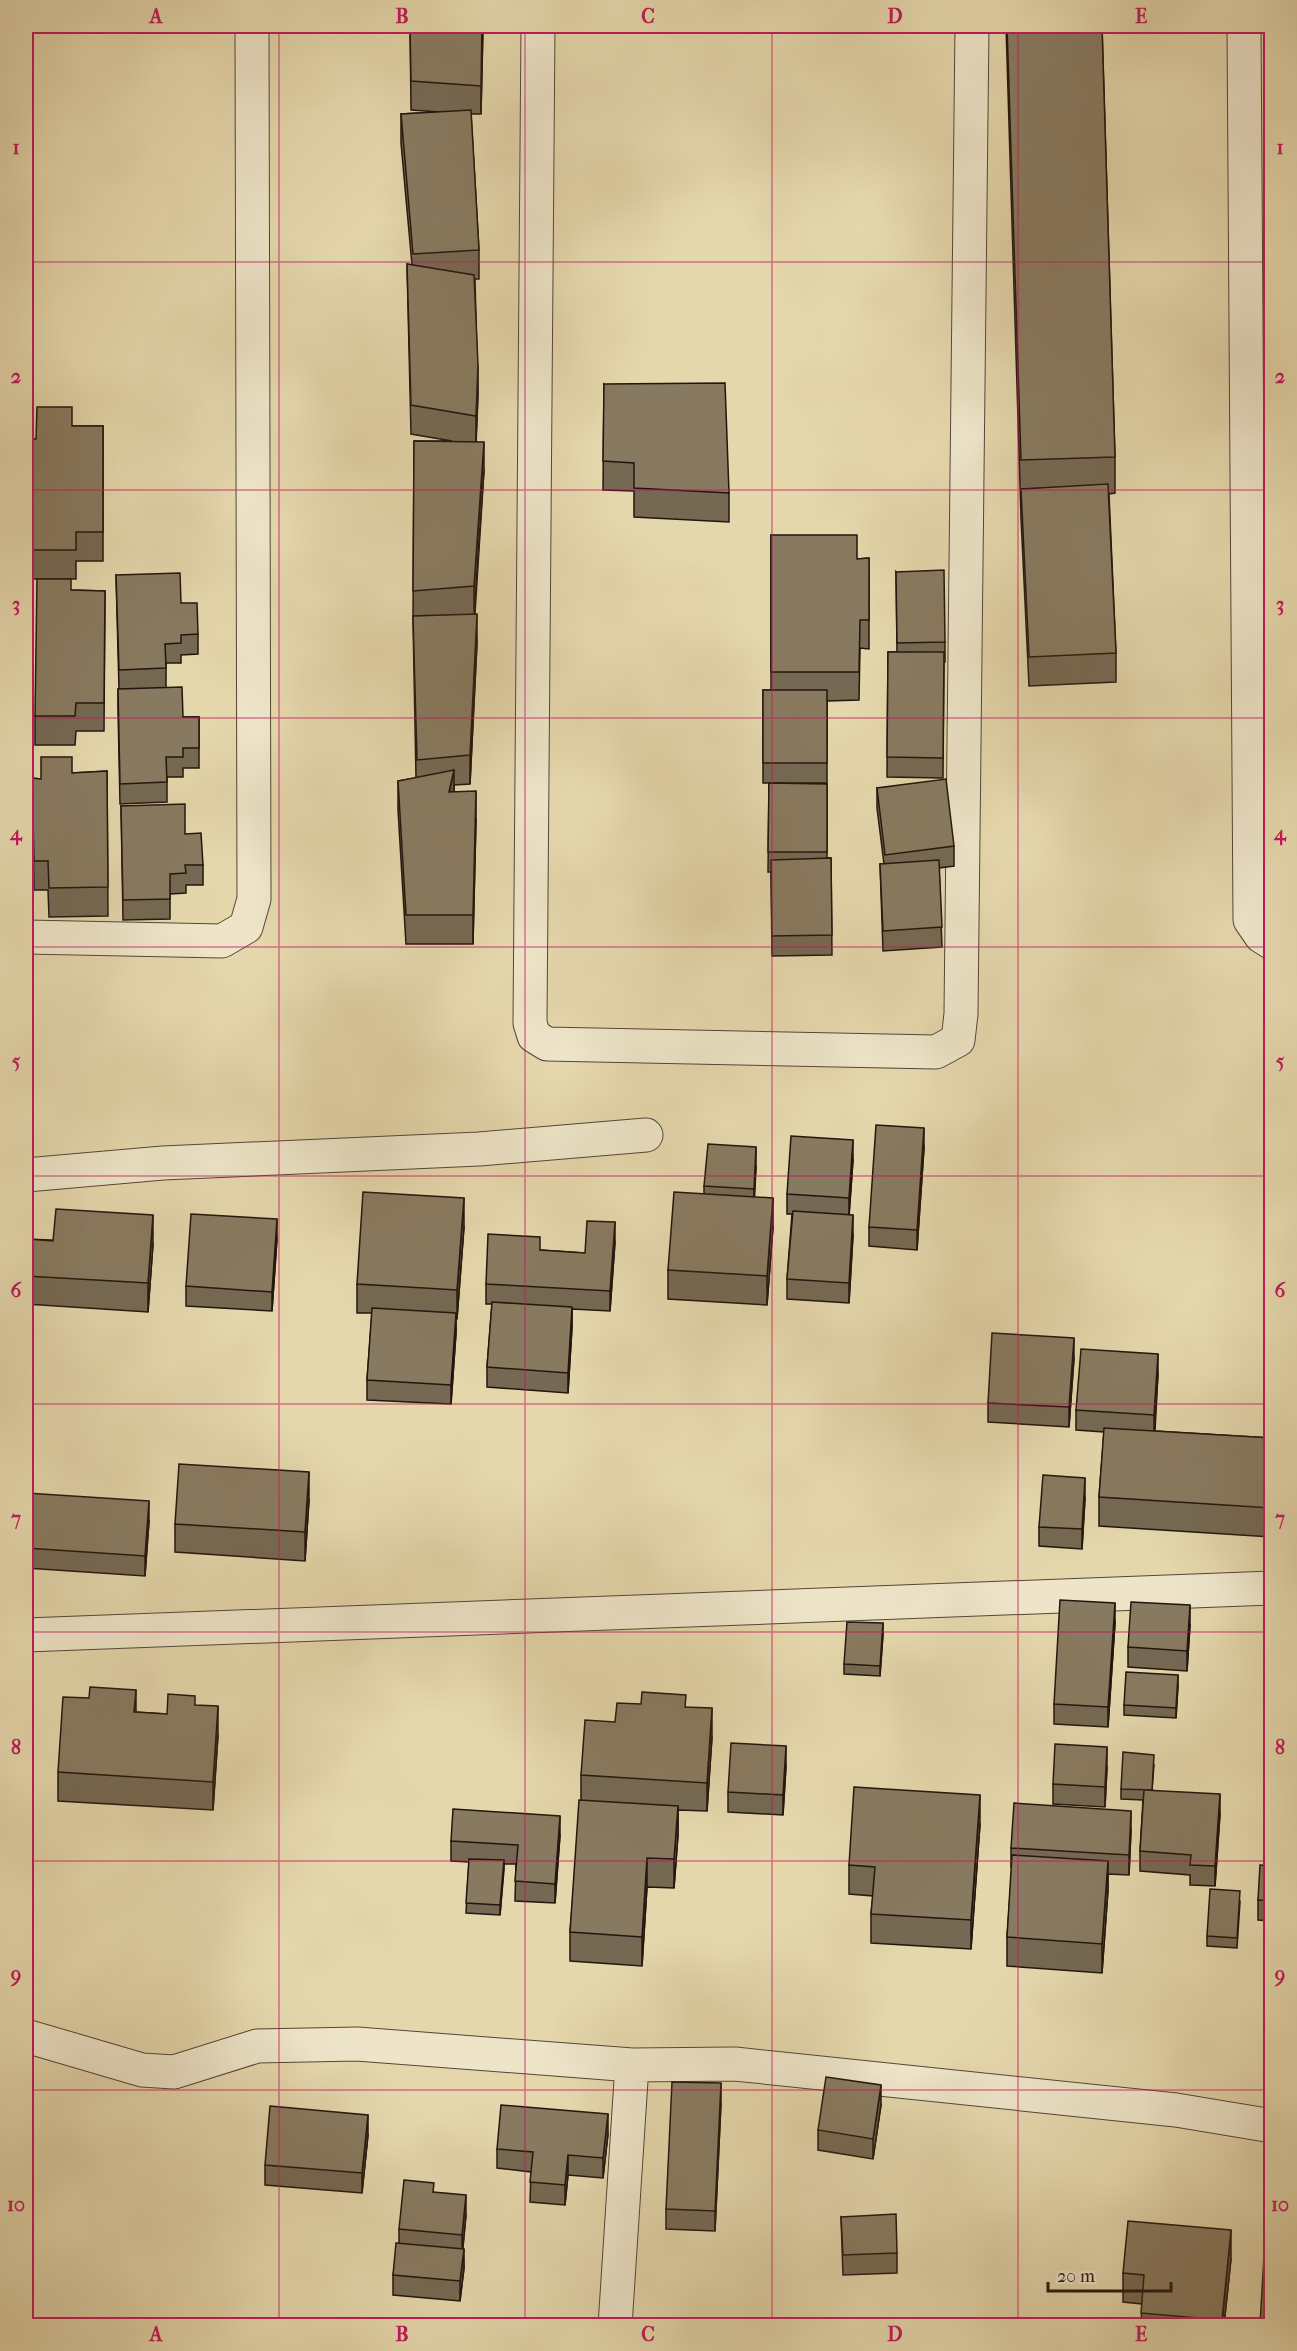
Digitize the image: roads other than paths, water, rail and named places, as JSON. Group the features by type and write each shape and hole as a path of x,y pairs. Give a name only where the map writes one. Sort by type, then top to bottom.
{"street":[{"path":"26,937 222,941 246,927 254,899 252,26"},
{"path":"538,26 530,1023 534,1036 547,1044 936,1052 958,1040 961,1014 972,26"},
{"path":"1244,26 1250,920 1261,936 1272,943"},
{"path":"26,1175 163,1163 479,1149 646,1135"},
{"path":"26,1635 1272,1588"},
{"path":"26,2036 142,2070 174,2072 257,2046 357,2044 632,2065 735,2064 1176,2110 1272,2126"},
{"path":"615,2325 632,2065"}]}
